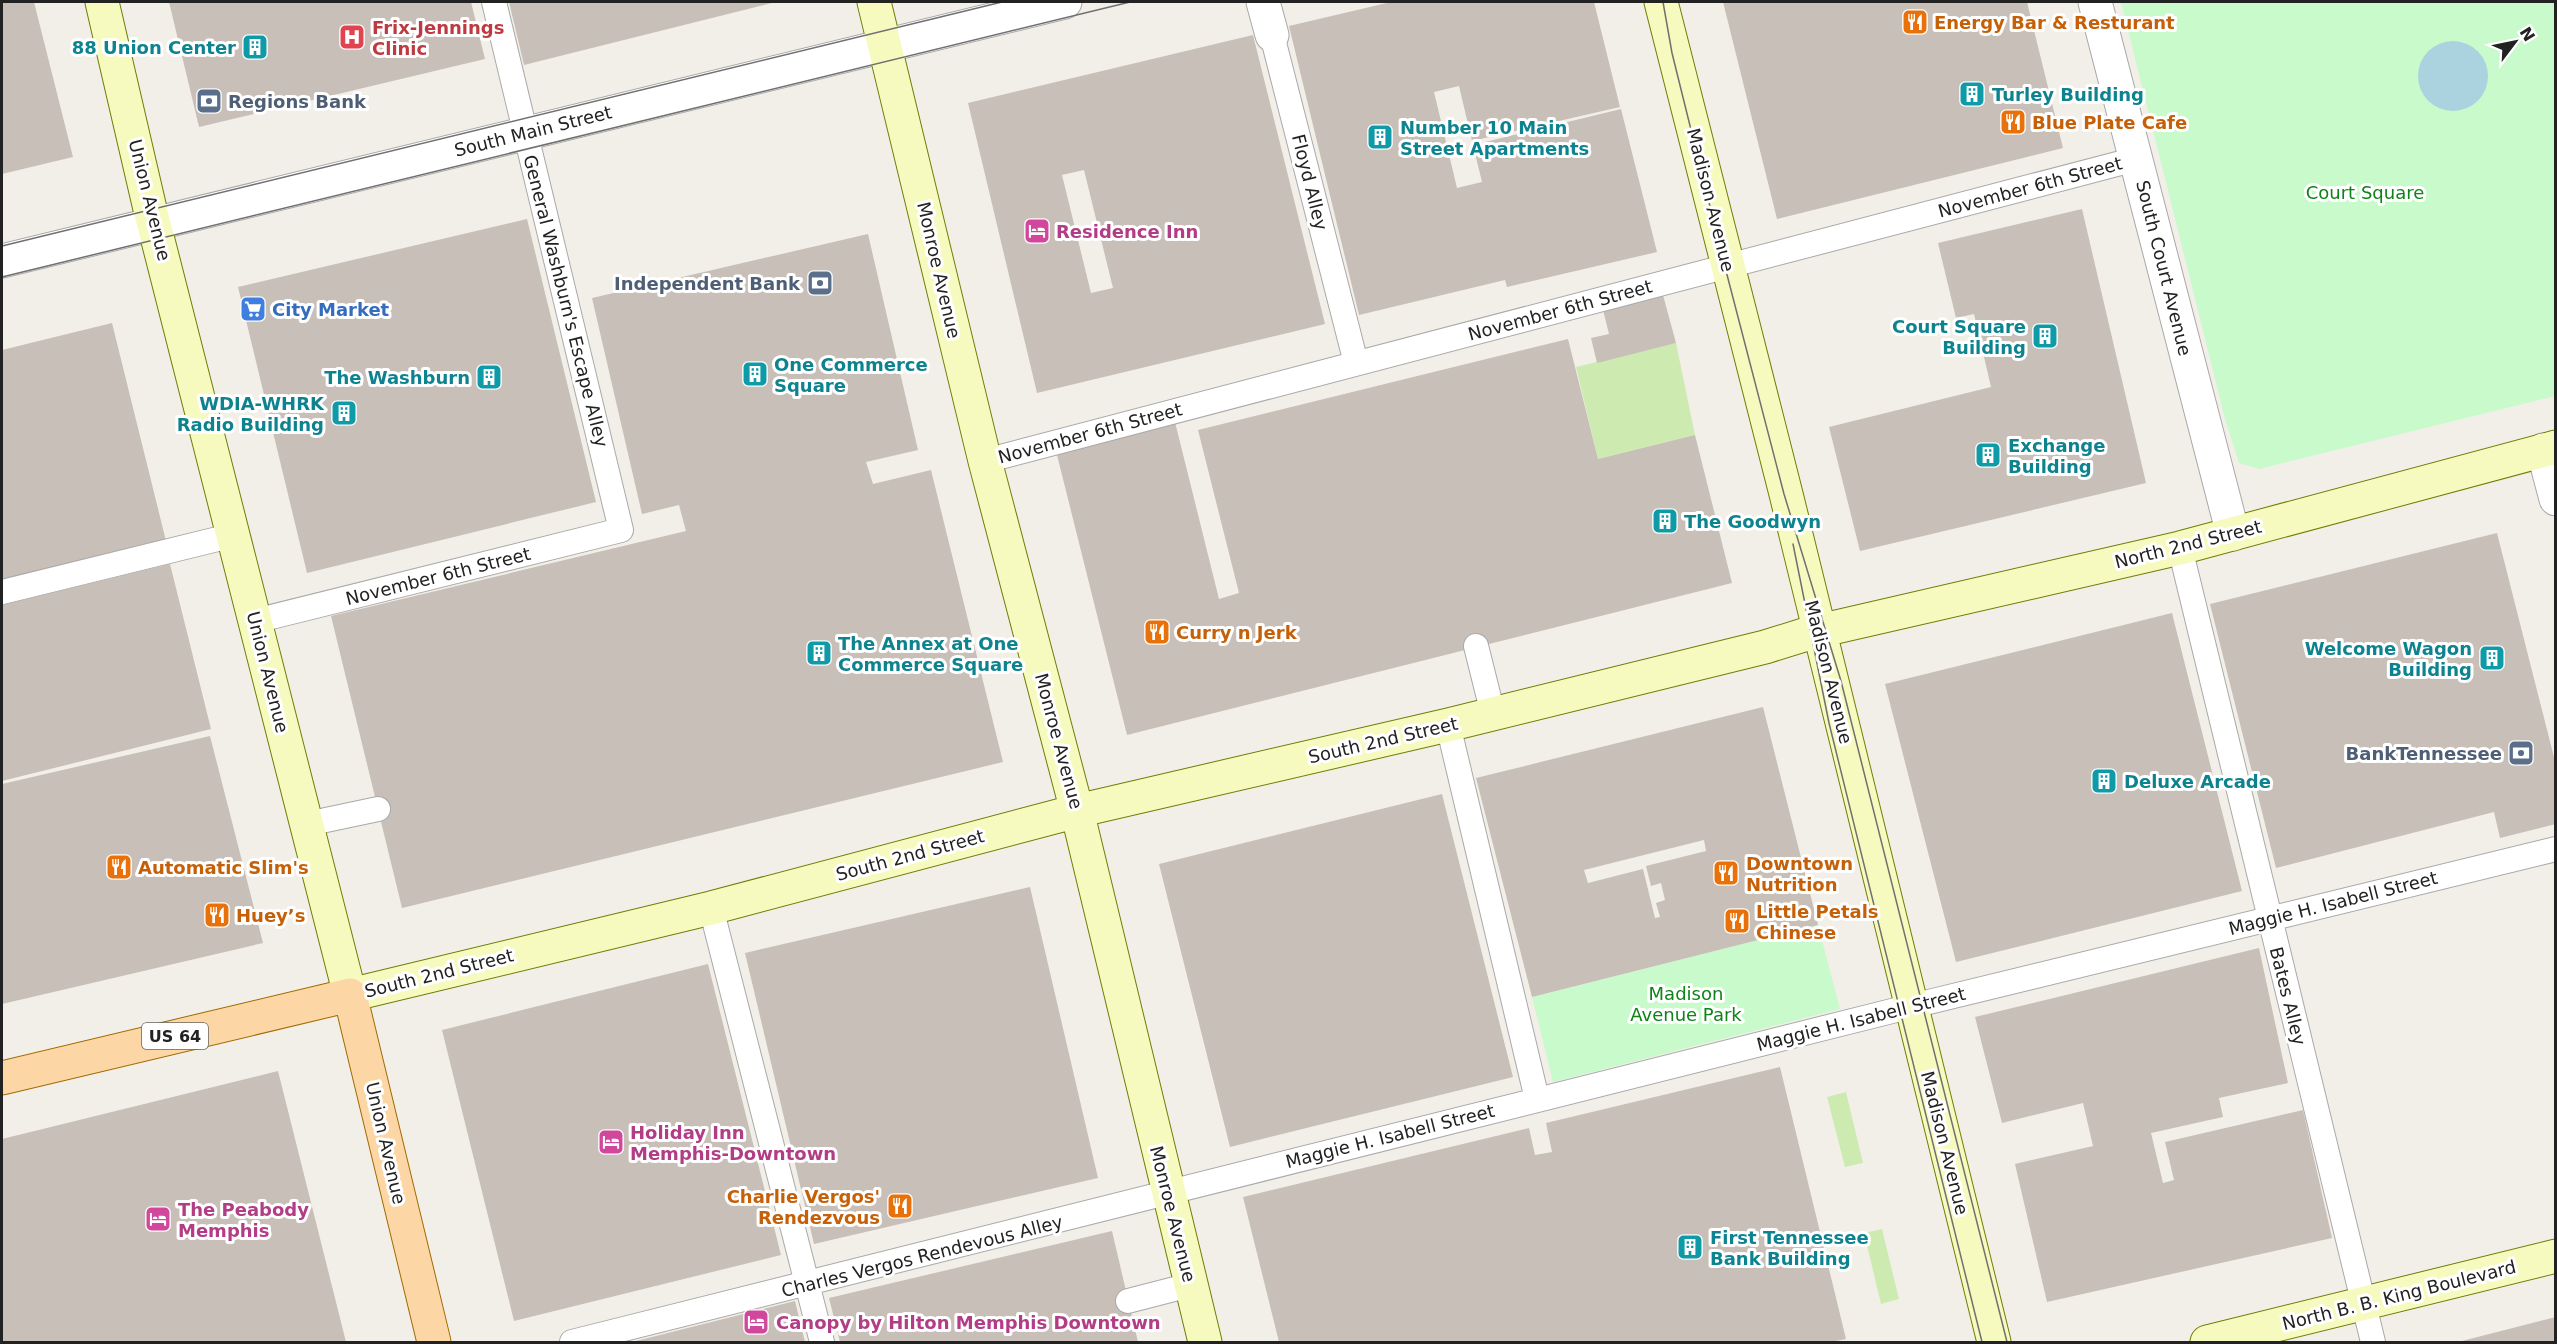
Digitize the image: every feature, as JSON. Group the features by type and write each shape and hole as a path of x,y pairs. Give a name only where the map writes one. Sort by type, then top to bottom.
{"main road":[{"name":"Union Avenue","path":"102,2 154,223 350,995 434,1342"},
{"name":"Monroe Avenue","path":"874,2 985,461 1077,811 1205,1342"},
{"name":"Madison Avenue","path":"1661,2 1994,1342"},
{"name":"North 2nd Street","path":"1819,631 2180,548 2549,449"},
{"name":"South 2nd Street","path":"2,1078 711,908 1077,811 1448,725 1819,631"},
{"name":"North B. B. King Boulevard","path":"2207,1342 2556,1256"}],"street":[{"name":"South Main Street","path":"2,261 1065,2"},
{"name":"Floyd Alley","path":"1263,2 1272,35"},
{"name":"South Court Avenue","path":"2095,2 2233,534"},
{"path":"2549,449 2556,499"}],"lane":[{"name":"General Washburn's Escape Alley","path":"494,2 621,530"},
{"name":"Floyd Alley","path":"1272,35 1356,363"},
{"name":"November 6th Street","path":"985,461 2136,159"},
{"name":"November 6th Street","path":"255,621 621,530"},
{"path":"2,592 234,535"},
{"name":"Bates Alley","path":"2180,548 2373,1342"},
{"path":"1476,646 1493,714"},
{"path":"1448,725 1537,1099"},
{"path":"307,824 378,809"},
{"name":"Maggie H. Isabell Street","path":"1168,1193 1912,1006 2556,849"},
{"path":"711,908 822,1342"},
{"name":"Charles Vergos Rendevous Alley","path":"572,1342 808,1285 1168,1193"},
{"path":"1128,1301 1190,1285"}],"green space":[{"name":"Court Square","path":"2121,2 2555,2 2555,396 2259,469 2239,463 2225,419"},
{"path":"1676,343 1695,435 1598,459 1576,367"},
{"name":"Madison Avenue Park","path":"1818,925 1840,1009 1553,1082 1532,997"},
{"path":"1846,1092 1863,1163 1845,1167 1827,1097"},
{"path":"1882,1229 1899,1299 1881,1304 1864,1233"}],"water":[{"path":"2453,41 2466,44 2478,51 2485,63 2488,76 2485,89 2478,101 2466,108 2453,111 2440,108 2428,101 2421,89 2418,76 2421,63 2428,51 2440,44"}],"building":[{"path":"2,2 34,2 73,157 2,174"},
{"path":"169,2 471,2 485,59 199,127"},
{"path":"509,2 776,2 524,65"},
{"path":"1391,2 1594,2 1620,107 1472,141 1459,86 1434,92 1457,188 1482,182 1473,145 1621,109 1657,252 1507,287 1505,280 1359,315 1289,26"},
{"path":"1723,2 2027,2 2063,148 1777,219"},
{"path":"1253,35 1325,324 1037,393 968,103","holes":["1084,170 1113,288 1091,293 1062,175"]},
{"name":"Exchange Building","path":"2082,209 2146,483 1860,551 1829,427 1991,387 1974,314 1956,318 1938,243"},
{"path":"527,219 596,502 307,573 238,287"},
{"path":"868,234 918,450 866,462 873,484 931,470 1003,762 402,908 331,616 686,531 679,505 642,514 592,298"},
{"path":"1663,295 1676,343 1597,363 1591,338 1609,334 1603,310"},
{"path":"112,323 166,541 2,582 2,350"},
{"path":"1568,339 1598,459 1695,435 1732,583 1127,735 1055,447 1174,418 1219,599 1239,593 1198,430"},
{"path":"2497,533 2556,765 2556,824 2500,838 2494,812 2276,868 2210,604"},
{"path":"170,564 211,729 2,781 2,605"},
{"name":"Deluxe Arcade","path":"2172,613 2242,891 1956,962 1885,684"},
{"path":"1763,707 1818,925 1532,997 1476,778","holes":["1704,840 1706,851 1646,866 1651,886 1661,883 1665,900 1656,903 1660,917 1655,918 1643,869 1588,883 1584,870"]},
{"path":"210,736 263,943 2,1004 2,784"},
{"path":"1442,794 1513,1077 1230,1147 1159,864"},
{"path":"1030,887 1098,1178 814,1244 745,953"},
{"path":"2259,948 2288,1083 2219,1098 2223,1117 2151,1133 2163,1183 2174,1180 2165,1142 2303,1110 2332,1238 2047,1302 2015,1164 2093,1146 2083,1103 2002,1123 1975,1017"},
{"name":"Holiday Inn Memphis-Downtown","path":"708,964 781,1255 514,1321 442,1030"},
{"path":"1780,1067 1846,1339 1831,1342 1279,1342 1243,1197 1529,1128 1535,1155 1552,1152 1546,1123"},
{"name":"The Peabody Memphis","path":"278,1071 346,1342 2,1342 2,1139"},
{"path":"1112,1231 1138,1342 840,1342 829,1298"},
{"name":"Canopy by Hilton Memphis Downtown","path":"795,1301 805,1342 632,1342"},
{"path":"2556,1317 2556,1342 2458,1342"}],"tram line":[{"path":"2,246 1002,2"},
{"path":"2,277 1130,2"},
{"path":"1663,2 1672,53 1725,267 1784,494 1841,681 2007,1342"},
{"path":"1793,544 1829,723 1982,1342"}],"place":[{"name":"Energy Bar & Resturant","path":"1915,22"},
{"name":"Frix-Jennings Clinic","path":"352,37"},
{"name":"88 Union Center","path":"255,47"},
{"name":"Turley Building","path":"1972,94"},
{"name":"Regions Bank","path":"209,101"},
{"name":"Blue Plate Cafe","path":"2013,122"},
{"name":"Number 10 Main Street Apartments","path":"1380,137"},
{"name":"Residence Inn","path":"1037,231"},
{"name":"Independent Bank","path":"820,283"},
{"name":"City Market","path":"253,309"},
{"name":"Court Square Building","path":"2045,336"},
{"name":"One Commerce Square","path":"755,374"},
{"name":"The Washburn","path":"489,377"},
{"name":"WDIA-WHRK Radio Building","path":"344,413"},
{"name":"Exchange Building","path":"1988,455"},
{"name":"The Goodwyn","path":"1665,521"},
{"name":"Curry n Jerk","path":"1157,632"},
{"name":"The Annex at One Commerce Square","path":"819,653"},
{"name":"Welcome Wagon Building","path":"2492,658"},
{"name":"BankTennessee","path":"2521,753"},
{"name":"Deluxe Arcade","path":"2104,781"},
{"name":"Automatic Slim's","path":"119,867"},
{"name":"Downtown Nutrition","path":"1726,873"},
{"name":"Huey’s","path":"217,915"},
{"name":"Little Petals Chinese","path":"1737,921"},
{"name":"Holiday Inn Memphis-Downtown","path":"611,1142"},
{"name":"Charlie Vergos' Rendezvous","path":"900,1206"},
{"name":"The Peabody Memphis","path":"158,1219"},
{"name":"First Tennessee Bank Building","path":"1690,1247"},
{"name":"Canopy by Hilton Memphis Downtown","path":"756,1322"}]}
